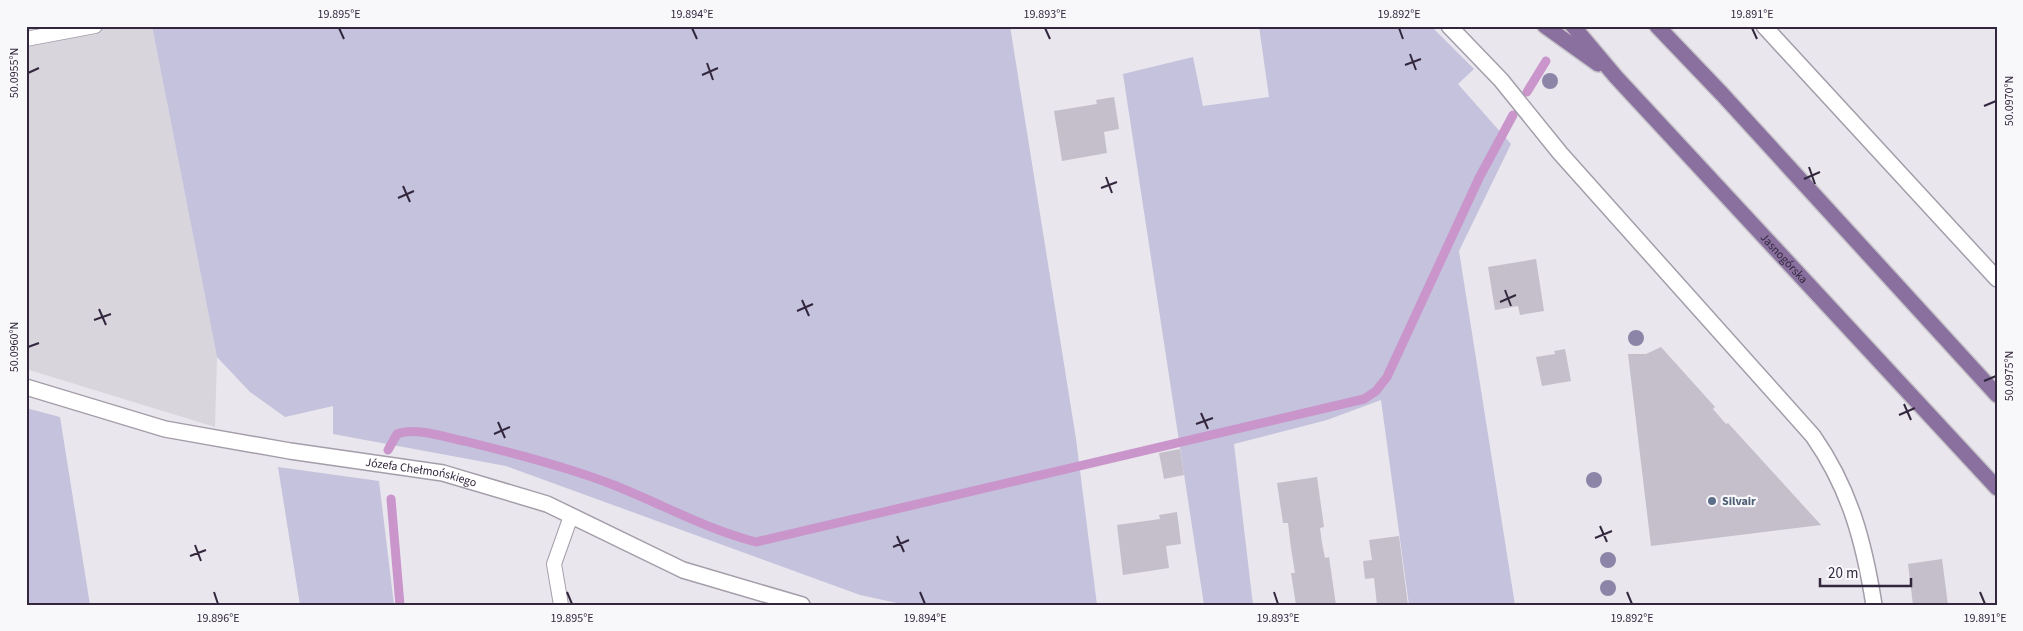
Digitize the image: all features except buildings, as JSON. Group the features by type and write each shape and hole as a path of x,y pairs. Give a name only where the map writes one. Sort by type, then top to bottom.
{"main road":[{"path":"1545,26 1616,77"},
{"name":"Jasnogórska","path":"1573,26 1616,77 1997,488"},
{"path":"1661,29 1997,395"}],"street":[{"path":"1449,26 1501,80 1560,153 1813,436 1839,476 1847,496 1859,532 1874,605"},
{"path":"1764,26 1997,279"},
{"name":"Józefa Chełmońskiego","path":"26,387 165,428 290,451 443,473 547,504 683,570 802,605"}],"lane":[{"path":"26,39 95,26"},
{"path":"561,605 554,564 571,516"}],"shaded area":[{"path":"26,26 152,26 217,357 215,427 26,369"},
{"path":"152,26 1010,26 1076,439 1097,605 906,605 860,595 506,466 333,434 333,406 285,417 250,392 217,357"},
{"path":"1259,26 1431,26 1474,69 1458,84 1511,144 1459,251 1515,605 1409,605 1381,400 1327,420 1234,444 1253,605 1204,605 1123,74 1193,57 1203,106 1269,97"},
{"path":"26,408 60,417 90,605 26,605"},
{"path":"278,467 379,481 394,605 300,605"}],"waterway":[{"path":"1527,92 1546,61"},
{"path":"388,450 397,434 405,432 430,433 538,460 593,477 719,530 756,542 1364,399 1376,391 1387,377 1479,178 1513,115"},
{"path":"391,499 400,605"}],"place":[{"name":"Silvair","path":"1712,501"}]}
